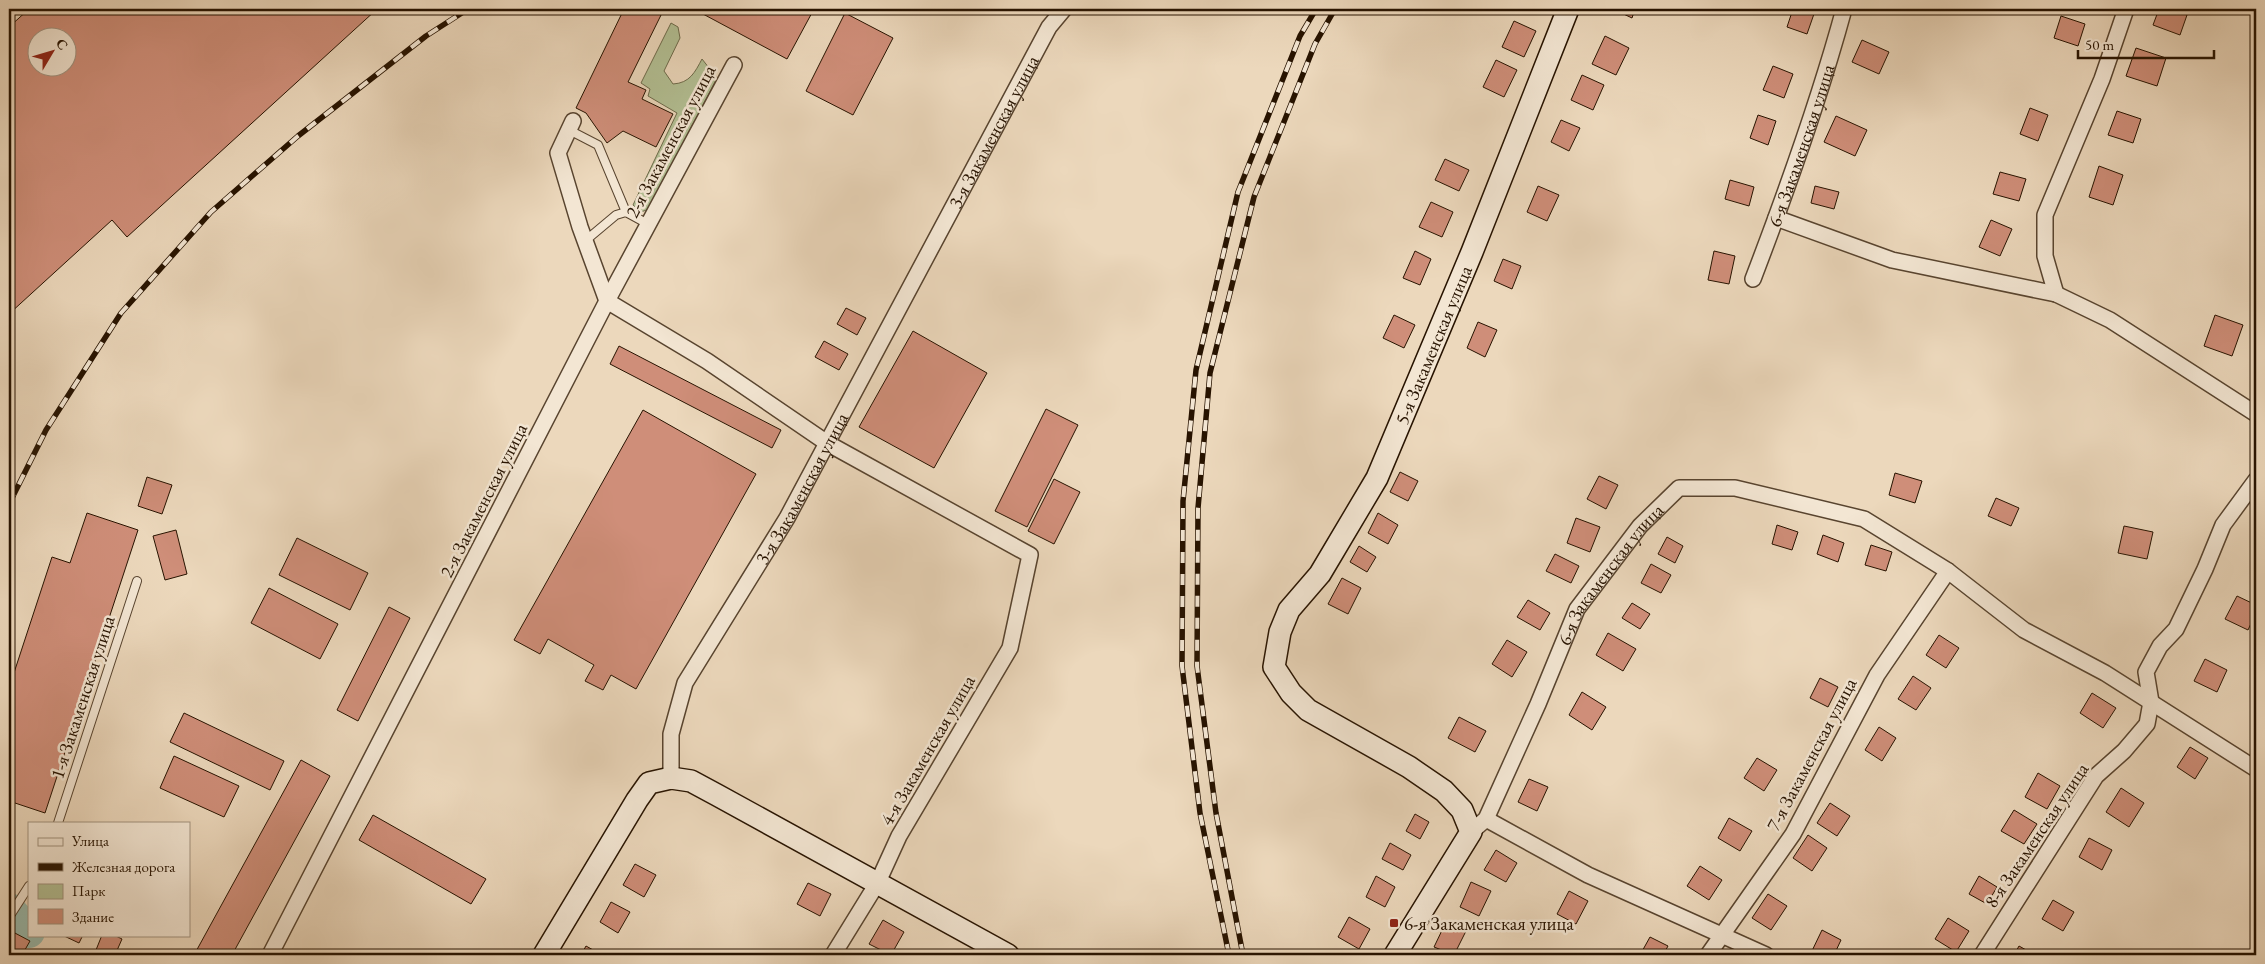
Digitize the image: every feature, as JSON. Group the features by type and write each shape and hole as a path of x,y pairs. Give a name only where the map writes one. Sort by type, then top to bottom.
{"street":[{"name":"3-я Закаменская улица","path":"671,778 671,734 685,683 787,518 1049,27 1064,9"},
{"name":"5-я Закаменская улица","path":"1478,826 1444,791 1409,767 1308,710 1291,693 1274,667 1280,632 1289,610 1320,574 1377,478 1472,252 1568,9"},
{"name":"6-я Закаменская улица","path":"1753,279 1827,71 1844,9"},
{"path":"2056,294 2045,256 2046,215 2102,78 2126,9"},
{"name":"2-я Закаменская улица","path":"270,955 607,301 734,66"},
{"path":"571,125 558,153 585,241 607,301 707,361 827,443"},
{"path":"1776,218 1892,260 2056,294 2110,320 2256,414"},
{"name":"4-я Закаменская улица","path":"827,443 1030,556 1010,648 900,836 878,882 833,955"},
{"name":"8-я Закаменская улица","path":"1982,955 2096,776 2124,751 2147,724 2150,702 2146,672 2160,646 2176,629 2205,569 2223,524 2256,480"},
{"name":"6-я Закаменская улица","path":"1395,955 1478,826 1538,704 1577,609 1640,526 1679,488 1734,488 1864,519 1948,571"},
{"path":"1948,571 2024,630 2105,673 2256,769"},
{"name":"7-я Закаменская улица","path":"1708,955 1793,834 1877,675 1948,571"},
{"path":"544,955 649,783 671,778 691,781 878,882 924,910 999,948 1008,955"},
{"path":"1478,826 1766,955"}],"lane":[{"path":"571,125 598,145 626,212 648,224"},
{"path":"585,241 616,215 626,212"},
{"name":"1-я Закаменская улица","path":"58,822 136,581"},
{"path":"9,918 28,887"}],"green space":[{"path":"671,23 678,27 680,38 664,71 673,84 684,82 688,79 702,59 717,78 649,209 641,212 633,205 677,113 648,96 650,89 641,83"}],"building":[{"path":"29,9 376,9 127,237 112,220 9,314 9,27"},
{"path":"624,9 664,9 628,82 646,90 642,99 673,114 656,147 623,131 607,143 586,113 576,108"},
{"path":"705,9 814,9 787,59 703,14"},
{"path":"1613,9 1635,9 1632,18"},
{"path":"1793,9 1815,11 1807,34 1787,27"},
{"path":"2159,9 2167,9 2187,15 2180,35 2153,25"},
{"path":"845,13 893,38 853,115 806,91"},
{"path":"2061,16 2085,24 2078,46 2054,38"},
{"path":"1514,21 1536,31 1524,57 1502,47"},
{"path":"1605,36 1629,48 1616,75 1592,64"},
{"path":"1862,40 1889,52 1879,74 1852,62"},
{"path":"2136,48 2166,58 2157,86 2126,76"},
{"path":"1496,60 1517,70 1504,97 1483,87"},
{"path":"1773,66 1793,74 1784,98 1763,90"},
{"path":"1582,75 1604,85 1593,110 1571,100"},
{"path":"2030,108 2048,115 2038,141 2020,134"},
{"path":"2117,111 2141,119 2133,143 2108,135"},
{"path":"1758,115 1776,121 1768,145 1750,138"},
{"path":"1836,116 1867,130 1855,156 1824,142"},
{"path":"1561,120 1580,128 1569,151 1551,142"},
{"path":"1445,159 1469,170 1459,191 1435,180"},
{"path":"2099,166 2123,175 2113,205 2089,197"},
{"path":"2000,172 2026,179 2019,201 1993,194"},
{"path":"1730,180 1754,187 1749,206 1725,199"},
{"path":"1538,186 1559,195 1547,221 1527,212"},
{"path":"1815,186 1839,192 1834,209 1811,203"},
{"path":"1431,202 1453,212 1442,237 1419,227"},
{"path":"1991,220 2012,229 2000,256 1979,247"},
{"path":"1415,251 1431,259 1420,285 1403,278"},
{"path":"1714,251 1735,256 1729,284 1708,280"},
{"path":"1503,259 1521,266 1512,289 1494,281"},
{"path":"846,308 866,318 857,335 837,324"},
{"path":"1394,315 1415,325 1404,348 1383,338"},
{"path":"2215,315 2243,325 2232,356 2204,346"},
{"path":"1478,322 1497,330 1485,357 1467,348"},
{"path":"913,331 987,373 934,468 859,427"},
{"path":"824,341 848,354 839,370 815,357"},
{"path":"619,346 781,430 772,448 610,364"},
{"path":"1046,409 1078,425 1027,527 995,511"},
{"path":"643,410 756,474 636,689 611,675 603,690 585,681 594,665 548,639 540,654 514,640"},
{"path":"1400,472 1418,481 1408,501 1390,492"},
{"path":"1895,473 1922,481 1915,503 1889,495"},
{"path":"1599,476 1618,485 1606,509 1587,499"},
{"path":"147,477 172,485 162,514 138,506"},
{"path":"1054,479 1080,492 1054,544 1028,531"},
{"path":"1996,498 2019,508 2011,526 1988,516"},
{"path":"87,513 138,530 45,813 9,801 9,688 52,557 70,563"},
{"path":"1378,513 1398,525 1388,544 1368,533"},
{"path":"1576,518 1600,527 1590,552 1567,543"},
{"path":"1777,525 1798,532 1792,550 1772,544"},
{"path":"2124,526 2153,532 2147,559 2118,553"},
{"path":"176,530 187,574 165,580 153,536"},
{"path":"1823,535 1844,543 1838,562 1817,554"},
{"path":"1667,537 1683,546 1675,563 1658,554"},
{"path":"297,538 368,573 350,610 279,575"},
{"path":"1871,545 1892,552 1886,571 1865,565"},
{"path":"1359,546 1376,557 1367,572 1350,562"},
{"path":"1555,554 1579,566 1571,583 1546,571"},
{"path":"1651,564 1671,575 1661,593 1641,583"},
{"path":"1342,578 1361,588 1348,614 1328,604"},
{"path":"269,588 338,624 320,659 251,623"},
{"path":"2237,596 2256,605 2256,613 2248,630 2225,619"},
{"path":"1528,600 1550,613 1540,630 1517,617"},
{"path":"1632,603 1650,614 1640,629 1622,618"},
{"path":"389,607 410,618 358,721 337,710"},
{"path":"1608,633 1636,649 1623,671 1596,655"},
{"path":"1939,635 1959,648 1946,668 1926,655"},
{"path":"1507,640 1527,652 1512,677 1492,664"},
{"path":"2205,659 2227,670 2217,692 2194,681"},
{"path":"1913,676 1931,688 1916,710 1898,699"},
{"path":"1820,678 1838,687 1828,707 1810,698"},
{"path":"1582,692 1606,707 1592,730 1569,715"},
{"path":"2092,693 2116,708 2103,728 2080,713"},
{"path":"184,713 284,761 270,790 170,742"},
{"path":"1459,717 1486,731 1475,752 1448,738"},
{"path":"1879,727 1896,738 1882,761 1865,750"},
{"path":"2190,747 2208,758 2195,779 2177,767"},
{"path":"174,756 239,786 224,817 160,788"},
{"path":"1757,758 1777,770 1764,791 1744,778"},
{"path":"301,760 330,776 232,955 194,955"},
{"path":"2038,773 2060,786 2047,809 2025,797"},
{"path":"1529,779 1548,787 1537,811 1518,802"},
{"path":"2121,788 2144,803 2129,827 2106,812"},
{"path":"1830,803 1850,816 1837,836 1817,823"},
{"path":"2014,810 2037,824 2024,844 2001,831"},
{"path":"1415,814 1429,822 1420,839 1406,831"},
{"path":"373,815 486,879 471,904 359,840"},
{"path":"1729,818 1752,831 1740,851 1718,838"},
{"path":"1808,835 1827,848 1812,871 1793,858"},
{"path":"2089,838 2112,850 2102,870 2079,857"},
{"path":"1390,843 1411,855 1403,870 1382,859"},
{"path":"1496,850 1517,863 1506,882 1484,870"},
{"path":"635,864 656,875 644,897 623,885"},
{"path":"1700,866 1722,880 1709,900 1687,886"},
{"path":"1376,876 1395,887 1385,907 1366,897"},
{"path":"1979,876 1997,887 1987,904 1969,894"},
{"path":"1471,882 1491,891 1479,916 1460,907"},
{"path":"808,883 831,894 820,916 797,904"},
{"path":"1569,891 1588,901 1576,924 1557,914"},
{"path":"1768,894 1787,906 1771,930 1752,918"},
{"path":"2053,900 2074,912 2063,931 2042,919"},
{"path":"611,902 630,912 618,933 600,922"},
{"path":"1349,917 1370,929 1359,949 1338,937"},
{"path":"1948,918 1969,931 1956,952 1935,939"},
{"path":"883,920 904,932 891,955 869,944"},
{"path":"1446,922 1466,931 1454,955 1434,947"},
{"path":"1822,930 1841,940 1834,955 1810,955"},
{"path":"13,932 30,941 22,955 9,955 9,940"},
{"path":"64,936 82,936 79,943"},
{"path":"102,936 116,936 122,939 115,955 94,955"},
{"path":"1650,937 1668,946 1663,955 1640,955"},
{"path":"586,946 602,955 581,955"},
{"path":"2019,946 2035,955 2014,955"}],"waterway":[{"path":"9,909 28,931"}],"railway":[{"path":"9,504 46,430 121,313 211,212 298,136 426,36 468,9"},
{"path":"1229,955 1200,813 1182,666 1183,501 1196,370 1238,192 1300,36 1316,9"},
{"path":"1243,955 1216,813 1197,666 1198,508 1210,373 1254,197 1315,44 1335,9"}],"place":[{"name":"6-я Закаменская улица","path":"1394,923"}]}
